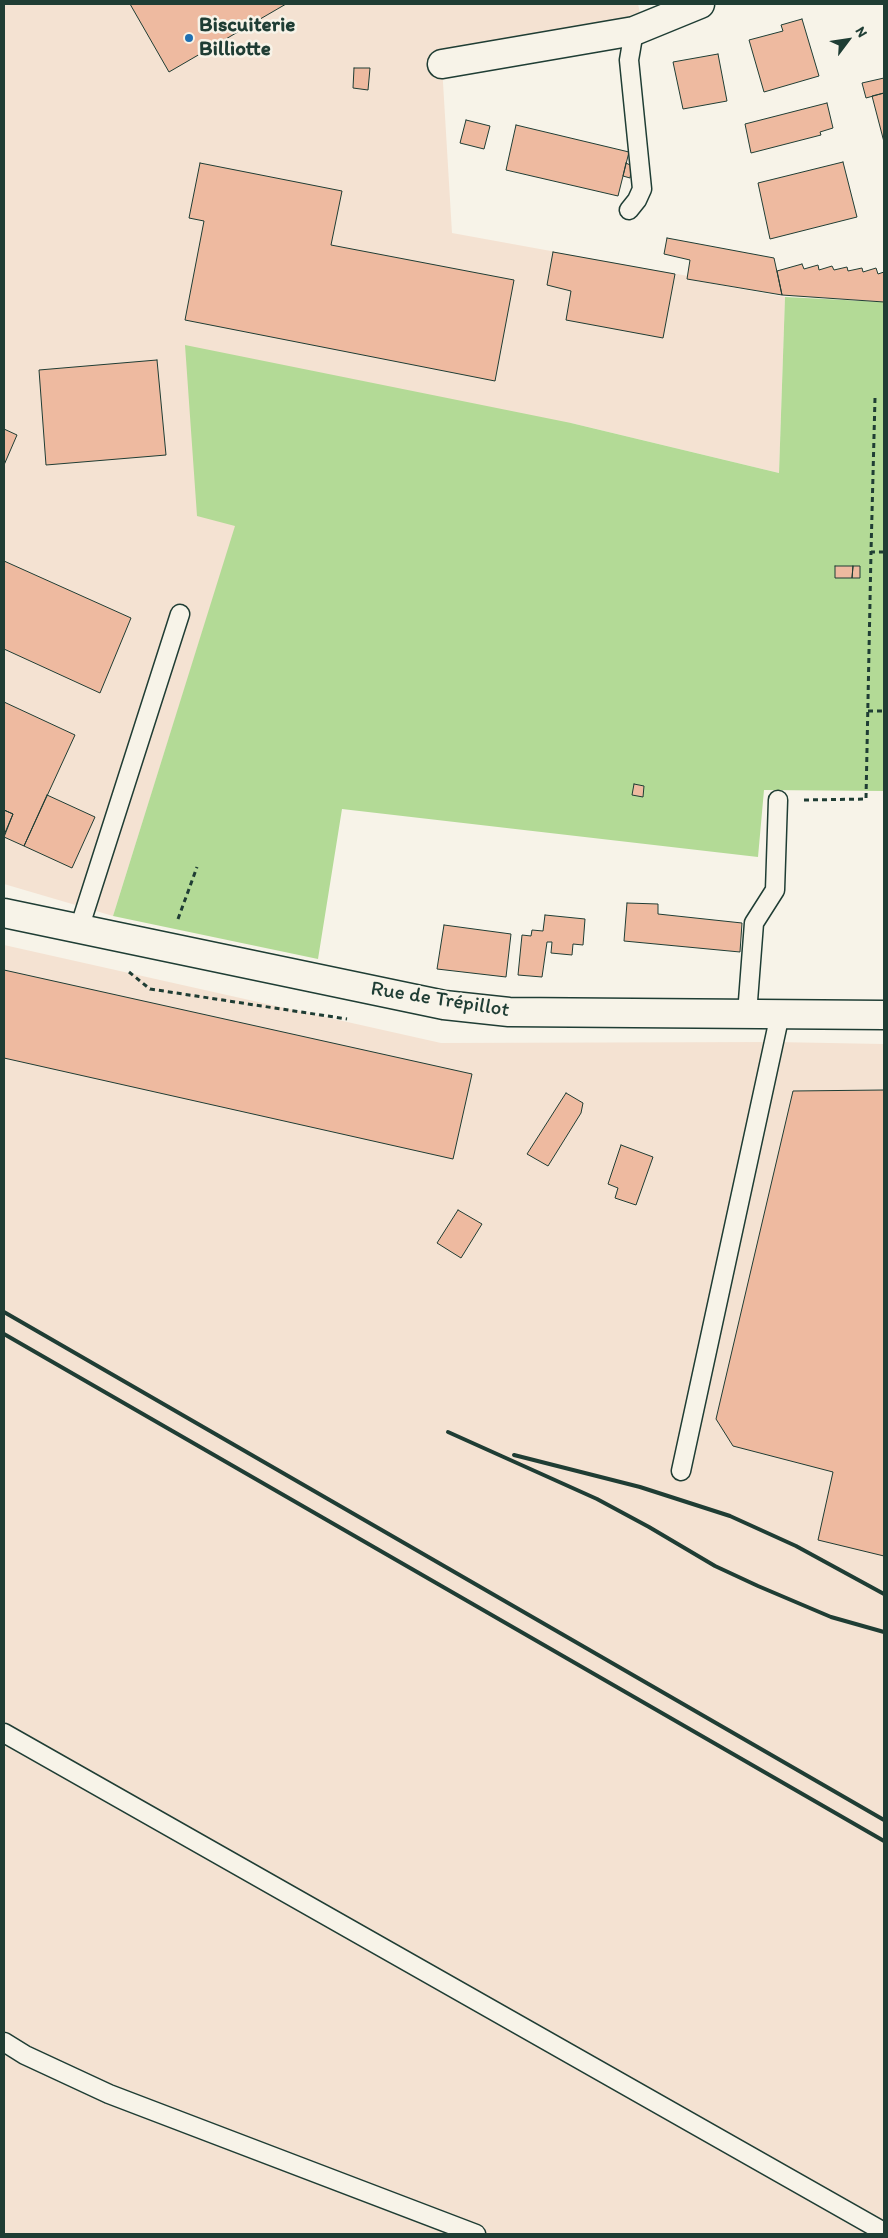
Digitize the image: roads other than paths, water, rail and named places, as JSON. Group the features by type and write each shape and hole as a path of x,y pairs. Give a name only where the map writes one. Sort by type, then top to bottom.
{"street":[{"path":"442,64 634,31 700,4"},
{"name":"Rue de Trépillot","path":"4,913 444,1005 500,1011 884,1015"}],"lane":[{"path":"629,210 637,200 642,189 630,60 634,31"},
{"path":"78,929 180,614"},
{"path":"747,1014 754,923 775,890 778,800"},
{"path":"681,1471 780,1014"},
{"path":"4,1733 884,2232"},
{"path":"4,2042 26,2055 109,2094 476,2234"}],"railway":[{"path":"4,1312 884,1820"},
{"path":"4,1334 884,1841"},
{"path":"448,1432 597,1499 715,1566 758,1586 831,1617 884,1632"},
{"path":"514,1455 640,1487 730,1516 796,1546 884,1594"}],"place":[{"name":"Biscuiterie Billiotte","path":"189,38"}]}
